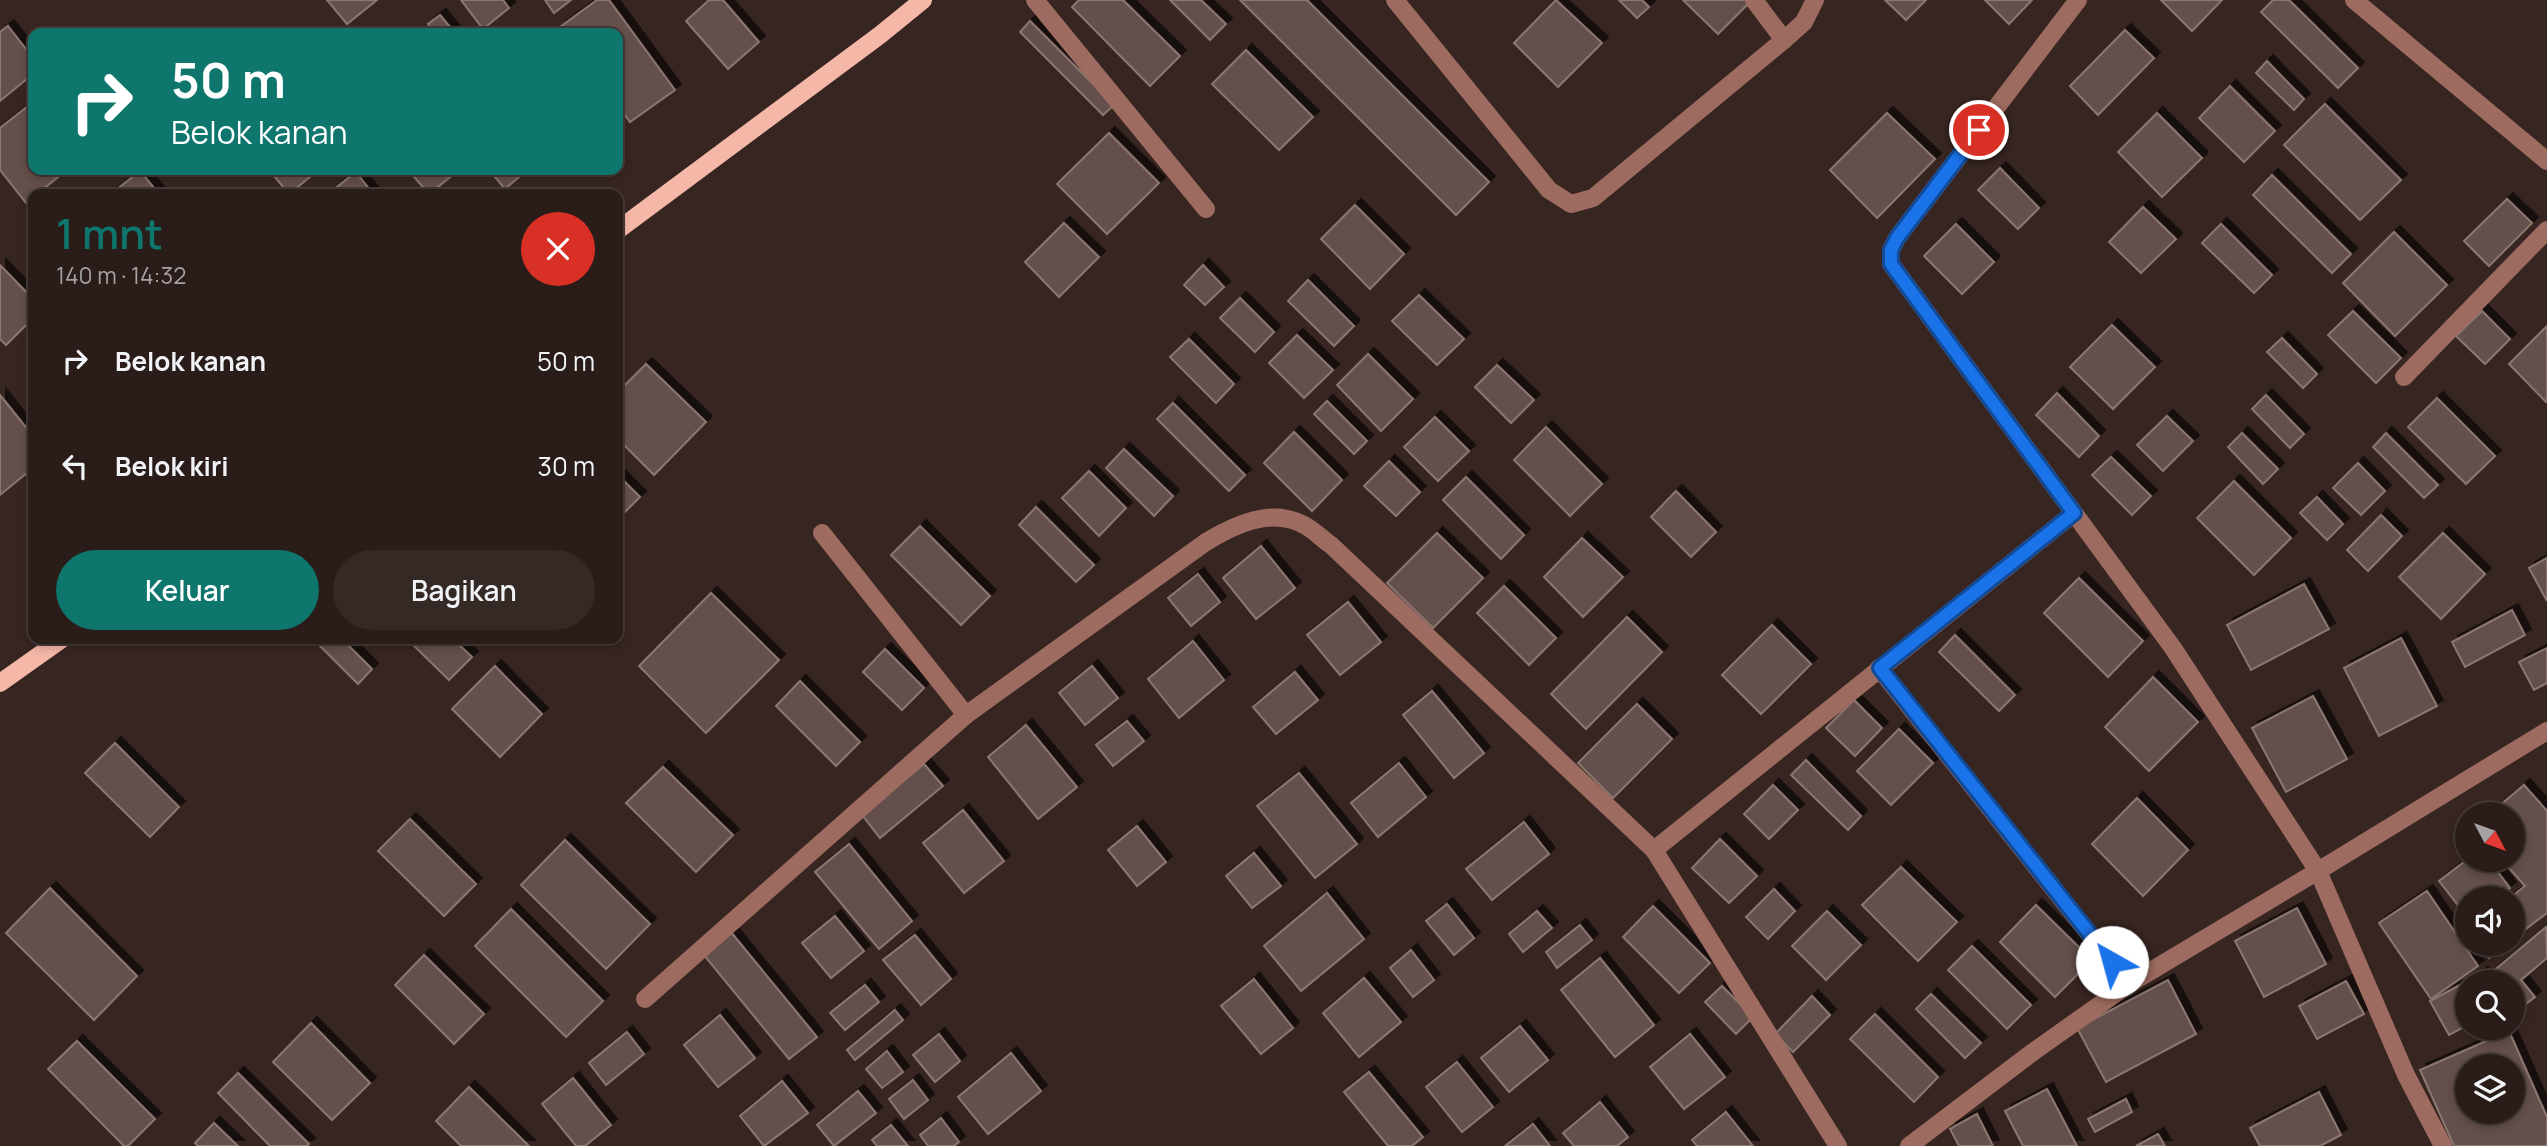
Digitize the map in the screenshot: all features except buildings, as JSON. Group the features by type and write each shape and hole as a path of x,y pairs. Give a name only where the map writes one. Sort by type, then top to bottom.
{"main road":[{"path":"623,226 923,0"},
{"path":"0,683 55,644"}],"street":[{"path":"1035,0 1206,209"},
{"path":"1395,0 1549,190 1570,204 1592,198 1784,40 1804,22 1815,0"},
{"path":"1754,0 1784,40"},
{"path":"2078,0 1897,238 1891,250 1891,264 2173,648 2319,872 2406,1075 2443,1146"},
{"path":"2354,0 2547,160"},
{"path":"2404,377 2547,230"},
{"path":"1654,850 2074,513"},
{"path":"645,999 965,715 1206,542 1230,528 1262,519 1292,520 1304,525 1331,545 1654,850 1838,1146"},
{"path":"822,533 965,715"},
{"path":"1880,668 2129,984"},
{"path":"1909,1146 2033,1052 2129,984 2319,872 2547,731"}],"route":[{"path":"1979,130 1897,238 1891,250 1891,264 2074,513 1880,668 2112,962"}]}
